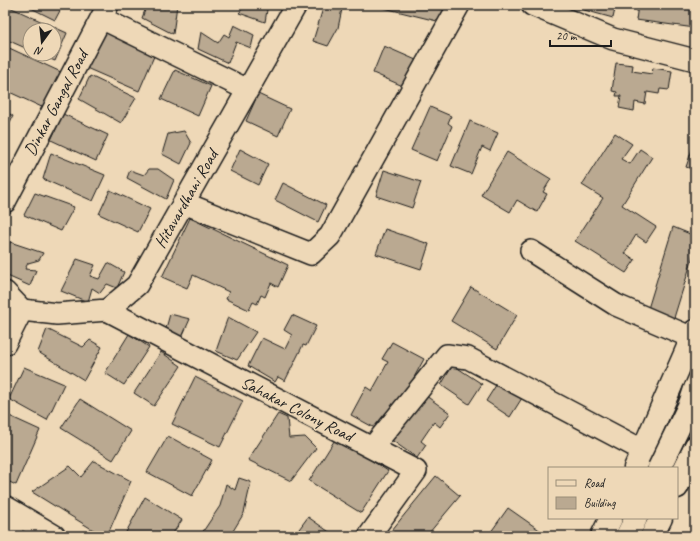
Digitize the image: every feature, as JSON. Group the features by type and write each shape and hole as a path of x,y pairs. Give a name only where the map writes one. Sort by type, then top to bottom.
{"main road":[{"path":"640,460 694,336"},
{"path":"659,467 690,404 695,389"},
{"path":"678,485 693,457"},
{"path":"5,507 54,536"},
{"path":"602,536 610,519"},
{"path":"627,536 636,519"},
{"path":"652,536 660,519"},
{"path":"5,531 13,536"}],"street":[{"name":"Hitavardhani Road","path":"107,310 137,285 296,5"},
{"path":"184,203 311,254 330,236 459,5"},
{"path":"532,5 613,39 695,60"},
{"path":"105,11 248,90"},
{"name":"Dinkar Gangal Road","path":"5,202 105,11"},
{"path":"531,251 616,305 694,336"},
{"path":"5,292 22,310 57,314 107,310"},
{"path":"5,344 22,310"},
{"name":"Sahakar Colony Road","path":"107,310 416,471 369,536"},
{"path":"372,448 448,355 468,358 640,460 693,457"}],"building":[{"path":"5,5 43,22 22,22 22,46 5,39"},
{"path":"25,5 63,5 55,20"},
{"path":"147,5 177,5 173,34 142,18"},
{"path":"246,5 265,5 267,10 265,22 239,13"},
{"path":"324,5 333,5 342,9 338,28 328,46 313,41"},
{"path":"376,5 445,5 441,22"},
{"path":"566,5 616,5 613,18"},
{"path":"638,5 695,5 695,28 636,20"},
{"path":"103,23 158,47 139,91 84,67"},
{"path":"234,25 254,35 251,48 236,42 228,63 198,49 201,32 218,43 224,34 229,37"},
{"path":"62,31 67,33 62,45"},
{"path":"5,46 22,54 22,62 39,62 63,73 46,109 5,90"},
{"path":"384,46 416,60 405,87 373,73"},
{"path":"616,63 633,65 632,71 652,74 653,68 672,71 669,90 660,89 659,94 647,92 645,104 635,102 634,111 619,108 621,96 616,96 617,92 612,91"},
{"path":"175,70 211,86 198,116 161,99"},
{"path":"90,76 136,98 121,123 79,99"},
{"path":"258,94 290,109 278,136 246,121"},
{"path":"430,107 451,116 448,123 452,126 437,161 411,150"},
{"path":"5,111 13,116 5,132"},
{"path":"63,114 108,135 96,161 51,140"},
{"path":"470,121 498,133 490,151 482,147 471,174 451,166"},
{"path":"184,131 191,143 181,164 162,154 168,134"},
{"path":"615,133 632,144 621,159 630,164 640,149 652,157 622,205 656,227 646,242 636,235 625,253 635,260 626,273 575,241 603,198 582,185"},
{"path":"695,141 695,170 686,167"},
{"path":"240,149 268,164 258,185 230,171"},
{"path":"507,152 551,179 543,192 547,194 537,212 517,200 510,212 481,195"},
{"path":"51,153 105,175 93,201 43,179"},
{"path":"149,169 158,169 174,180 166,199 127,178 130,170 144,175"},
{"path":"384,170 421,182 412,208 376,196"},
{"path":"283,183 326,205 318,222 275,200"},
{"path":"110,190 150,209 138,232 99,214"},
{"path":"35,193 74,207 61,231 24,215"},
{"path":"190,218 288,265 278,287 271,283 265,297 261,295 257,304 253,302 249,310 226,299 229,292 193,275 187,288 162,277"},
{"path":"673,227 695,236 695,250 673,321 647,312"},
{"path":"385,229 429,244 421,269 376,254"},
{"path":"10,242 43,253 39,260 28,263 25,269 36,270 30,286 5,275 5,252"},
{"path":"77,259 95,265 90,276 99,279 108,263 124,272 117,288 107,284 100,293 92,288 88,302 61,291"},
{"path":"471,287 517,315 497,349 451,321"},
{"path":"170,314 190,319 182,337 165,332"},
{"path":"292,315 316,326 306,346 303,345 285,381 278,377 275,382 248,366 262,338 285,349 292,335 284,330"},
{"path":"228,317 256,332 237,360 216,351"},
{"path":"47,329 83,347 90,340 102,347 84,380 38,352"},
{"path":"129,334 149,347 124,385 105,373"},
{"path":"392,342 424,359 384,433 351,415 366,387 372,391 388,362 382,359"},
{"path":"161,352 181,366 154,406 134,393"},
{"path":"453,365 482,384 469,404 441,385"},
{"path":"24,367 64,384 47,420 9,399"},
{"path":"195,377 243,401 220,447 172,424"},
{"path":"498,382 522,398 510,417 486,401"},
{"path":"422,393 450,413 440,427 434,422 421,441 426,445 417,458 390,439"},
{"path":"80,399 131,431 113,460 61,428"},
{"path":"5,414 40,430 16,485 5,480"},
{"path":"278,414 287,418 289,438 305,437 316,448 291,481 248,460"},
{"path":"168,436 212,460 192,496 147,472"},
{"path":"336,438 388,471 361,513 309,481"},
{"path":"94,461 131,481 107,536 103,536 32,492 70,466 81,477"},
{"path":"436,476 460,496 429,533 432,536 387,536"},
{"path":"239,478 251,482 244,513 230,536 217,536 212,533 210,536 200,536 220,506 226,484 235,490"},
{"path":"145,497 182,520 171,536 124,536"},
{"path":"508,508 548,536 488,536"},
{"path":"308,517 335,536 294,536"}]}
